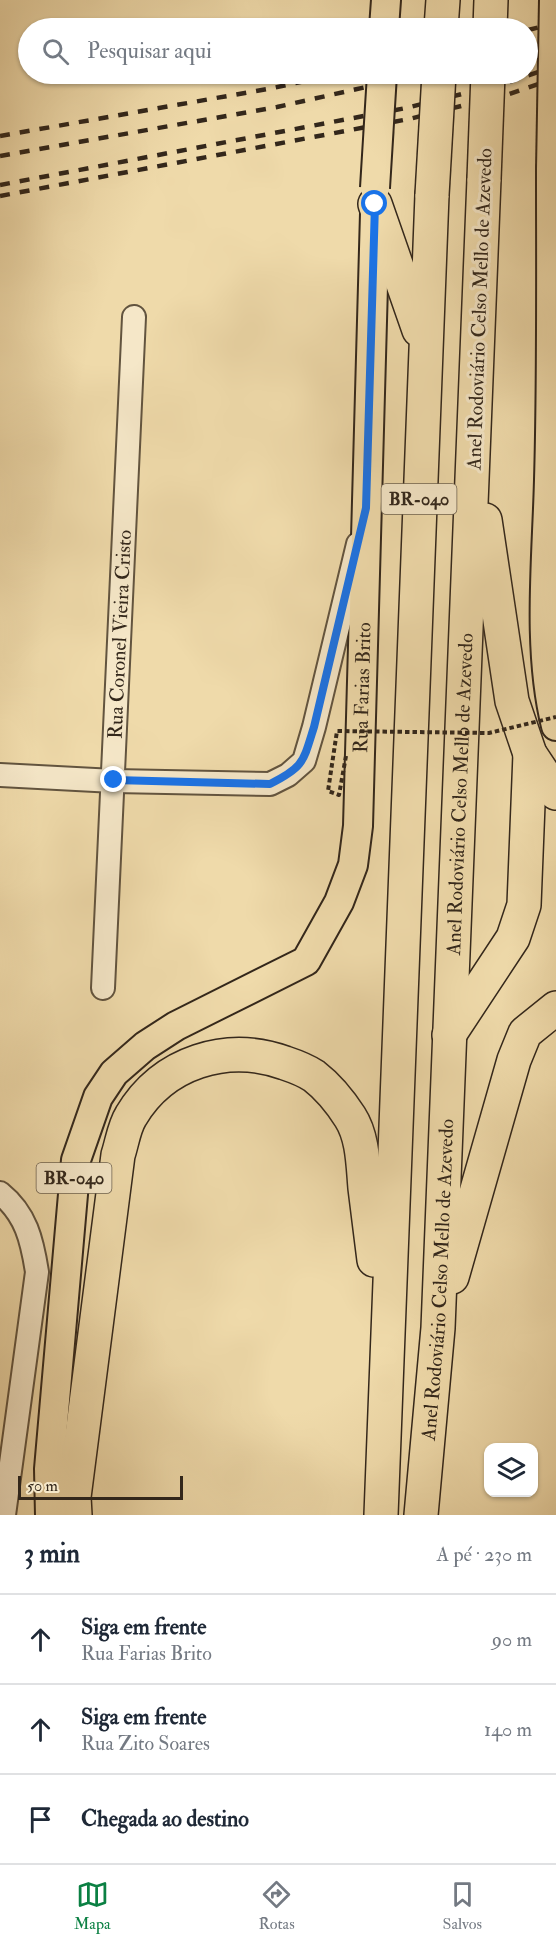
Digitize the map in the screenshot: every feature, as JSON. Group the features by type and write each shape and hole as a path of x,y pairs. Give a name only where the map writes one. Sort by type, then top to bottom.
{"highway":[{"path":"442,18 443,0"},
{"path":"490,18 491,0"},
{"name":"BR-040","path":"381,1515 425,347 438,84"},
{"name":"Anel Rodoviário Celso Mello de Azevedo","path":"421,1515 438,1328 488,84"},
{"path":"375,196 425,347"},
{"path":"473,442 512,701 530,754 556,793"},
{"path":"448,1035 513,938 524,905 530,754"},
{"path":"438,1328 514,1060 525,1033 556,1008"},
{"path":"75,1515 74,1497 118,1155 129,1119 138,1105 164,1078 184,1065 210,1057 241,1054 271,1058 313,1076 351,1119 360,1145 386,1359"}],"main road":[{"path":"385,18 386,0"},
{"path":"554,0 551,170 554,405 545,650 550,701 556,726"},
{"name":"Rua Farias Brito","path":"50,1515 49,1469 76,1160 98,1097 114,1072 153,1041 176,1026 306,961 339,902 353,865 358,826 375,196 381,84"}],"street":[{"name":"Rua Coronel Vieira Cristo","path":"104,988 135,318"},
{"path":"0,776 270,784 288,775 304,761 314,727 366,508"},
{"path":"0,1193 12,1203 32,1238 37,1272 4,1515"}],"path":[{"path":"346,756 339,795 328,791 336,731 489,733 556,717"}],"railway":[{"path":"538,28 556,23"},
{"path":"538,48 556,43"},
{"path":"538,72 556,66"},
{"path":"0,196 409,119 509,94 556,78"},
{"path":"0,136 291,84"},
{"path":"0,156 277,107 379,84"},
{"path":"0,185 406,108 502,84"}],"route":[{"path":"114,780 270,784 288,775 304,761 366,508 375,204"}]}
